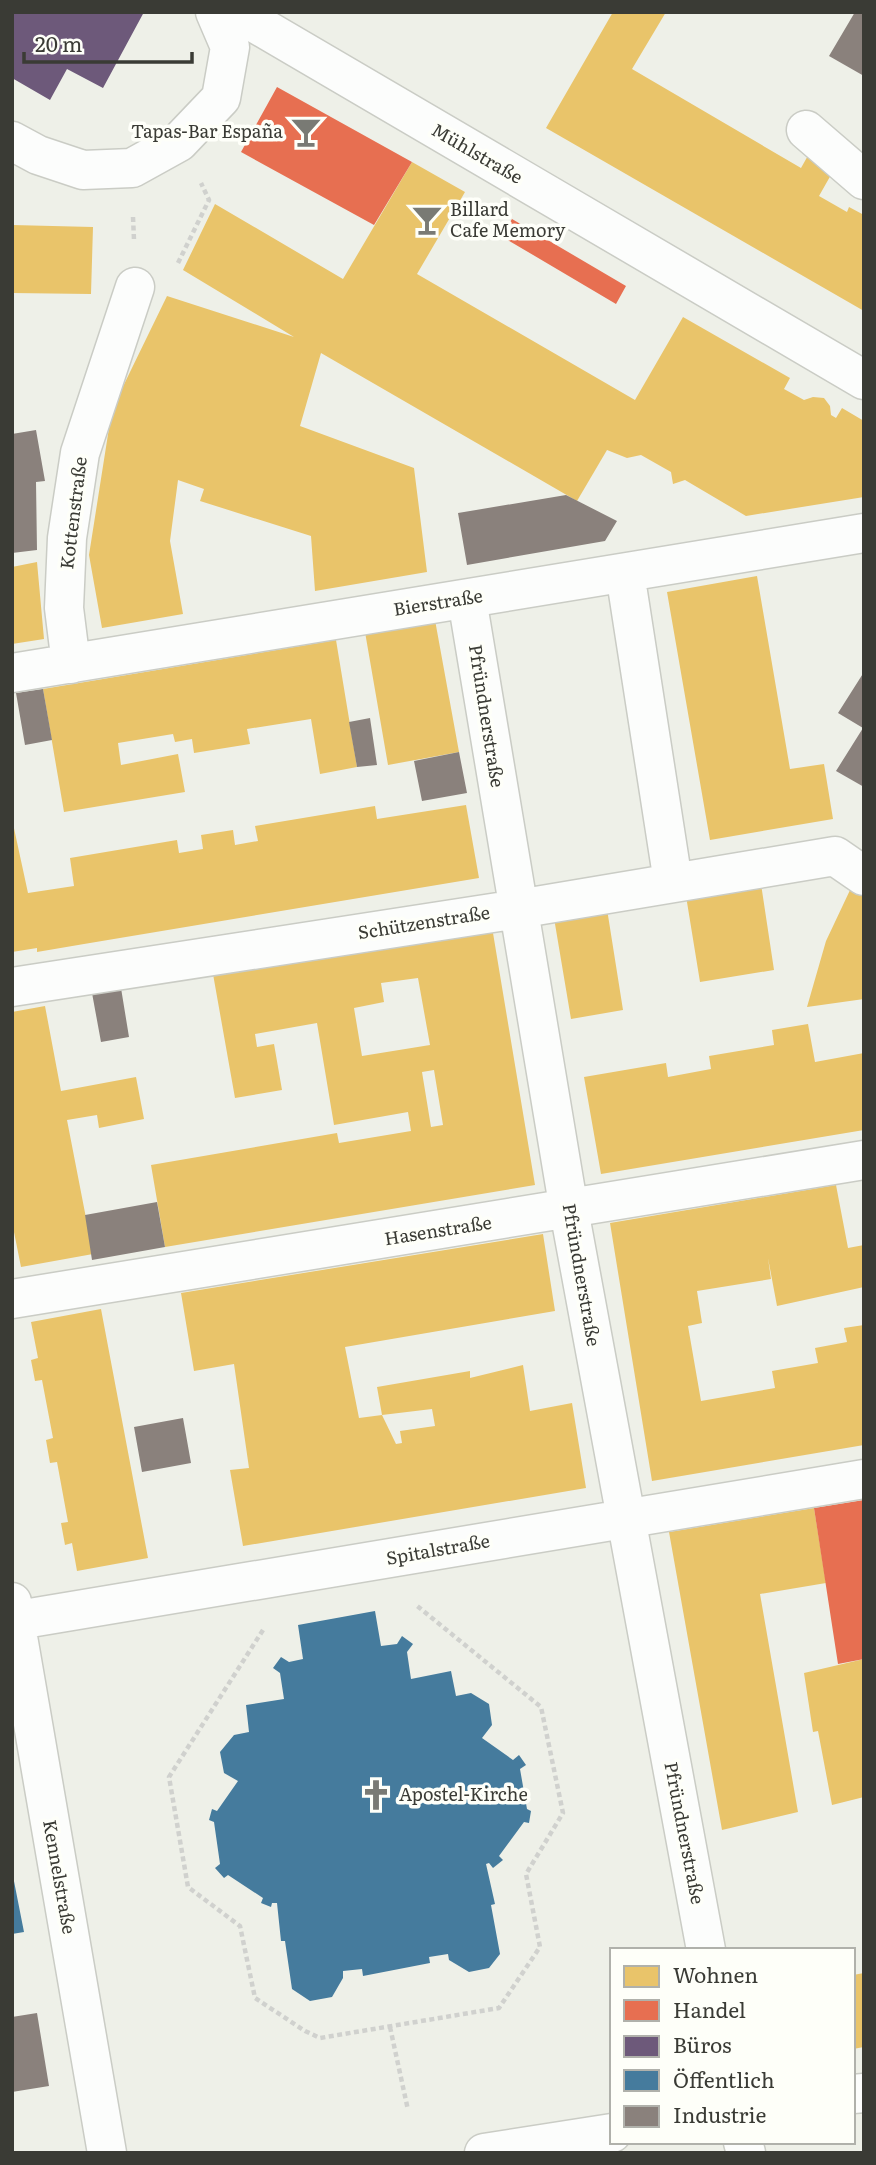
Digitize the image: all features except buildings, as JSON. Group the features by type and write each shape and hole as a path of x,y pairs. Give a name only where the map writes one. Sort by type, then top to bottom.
{"street":[{"path":"12,141 38,155 83,170 131,168 180,142 221,98 230,47 215,12"},
{"name":"Mühlstraße","path":"236,12 864,380"},
{"path":"806,130 864,180"},
{"name":"Kottenstraße","path":"71,664 64,608 67,538 80,453 135,287"},
{"name":"Bierstraße","path":"12,674 864,533"},
{"path":"625,573 673,882"},
{"name":"Pfründnerstraße","path":"467,599 569,1210 706,1948"},
{"name":"Schützenstraße","path":"12,987 518,909 673,882 849,866"},
{"name":"Hasenstraße","path":"12,1299 864,1160"},
{"name":"Spitalstraße","path":"13,1614 265,1579 864,1479"},
{"name":"Kennelstraße","path":"13,1614 107,2153"},
{"path":"484,2153 610,2133"}],"path":[{"path":"131,168 135,287"},
{"path":"176,267 209,200"},
{"path":"265,1579 271,1618 169,1777 188,1887 240,1926 255,1998 320,2038 390,2027 499,2008 540,1947 526,1874 563,1813 541,1707 407,1597 398,1557"},
{"path":"390,2027 408,2110"}],"place":[{"name":"Tapas-Bar España","path":"306,132"},
{"name":"Billard Cafe Memory","path":"427,220"},
{"name":"Apostel-Kirche","path":"376,1795"}]}
